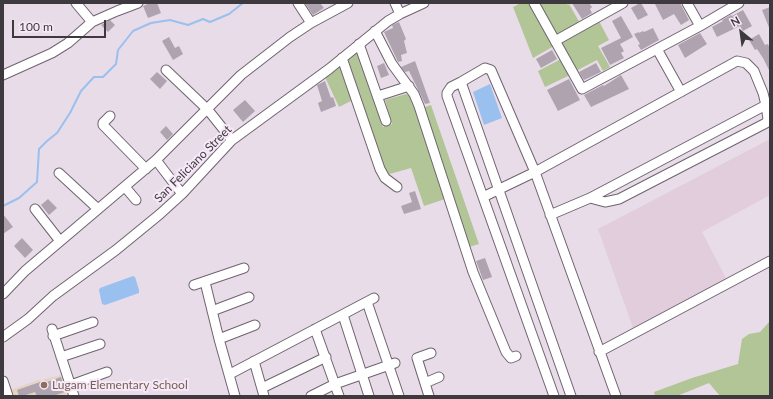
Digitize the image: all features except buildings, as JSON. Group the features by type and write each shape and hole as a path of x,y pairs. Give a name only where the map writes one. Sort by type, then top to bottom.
{"street":[{"path":"76,3 92,22"},
{"path":"3,75 52,53 68,43 92,22 138,3"},
{"path":"298,3 311,23"},
{"path":"3,294 25,271 156,160 208,110 241,75 275,47 311,23 348,3"},
{"path":"395,3 400,14"},
{"name":"San Feliciano Street","path":"3,337 28,320 53,296 138,232 182,194 232,140 329,69 375,31 400,14 424,3"},
{"path":"534,3 582,89 700,26 739,3"},
{"path":"556,41 623,3"},
{"path":"687,3 700,26"},
{"path":"375,31 392,64 409,86 420,106 473,272 506,352 511,358 516,356"},
{"path":"358,44 386,121"},
{"path":"657,49 681,92"},
{"path":"342,58 382,174 396,187"},
{"path":"483,196 535,172 737,61 746,63 756,74 766,105 768,119 766,122 615,201 605,202 590,198"},
{"path":"554,396 447,96 447,93 451,87 485,68 491,70 535,172 616,396"},
{"path":"166,70 208,110 232,140"},
{"path":"460,82 571,396"},
{"path":"378,96 409,86"},
{"path":"550,215 590,198 766,105"},
{"path":"110,116 103,124 146,169"},
{"path":"156,160 182,194"},
{"path":"59,173 98,210"},
{"path":"125,187 136,200"},
{"path":"35,209 60,241"},
{"path":"599,352 770,261"},
{"path":"194,285 244,268"},
{"path":"205,282 219,339 236,396"},
{"path":"212,311 249,297"},
{"path":"230,374 370,300 391,364 399,396"},
{"path":"342,315 369,396"},
{"path":"74,396 52,332 94,322"},
{"path":"219,339 255,324"},
{"path":"315,329 339,396"},
{"path":"60,357 100,344"},
{"path":"429,396 417,358 431,353"},
{"path":"254,362 263,392 326,357"},
{"path":"311,396 335,384 391,364"},
{"path":"71,385 107,372"},
{"path":"425,383 439,377"},
{"path":"3,381 8,396"}],"shaded area":[{"path":"770,139 770,195 702,232 727,280 633,328 598,229"},
{"name":"Lugam Elementary School","path":"62,375 69,396 12,396 10,390 36,381"}],"green space":[{"path":"521,3 529,3 554,46 533,58 513,7"},
{"path":"539,3 569,4 580,23 558,36"},
{"path":"599,21 609,40 598,46 610,67 603,71 597,60 576,71 561,43"},
{"path":"356,48 383,127 392,124 385,100 406,94 410,96 415,104 445,199 424,206 411,168 386,175 347,57"},
{"path":"561,59 570,75 545,87 538,71"},
{"path":"340,63 353,100 339,107 325,77"},
{"path":"431,105 479,244 469,247 422,108"},
{"path":"770,321 770,394 768,396 720,396 709,383 677,396 655,396 654,392 692,378 738,364 742,339 749,334 760,332"}],"water":[{"path":"490,84 502,118 484,125 473,92"},
{"path":"133,276 135,277 139,293 105,305 102,304 99,290 100,288"}],"waterway":[{"path":"3,206 19,198 37,182 39,149 57,133 70,113 81,91 94,77 103,77 116,64 118,50 133,31 151,23 170,20 188,25 203,19 210,22 229,14 243,3"}],"place":[{"name":"Lugam Elementary School","path":"44,385"}]}
